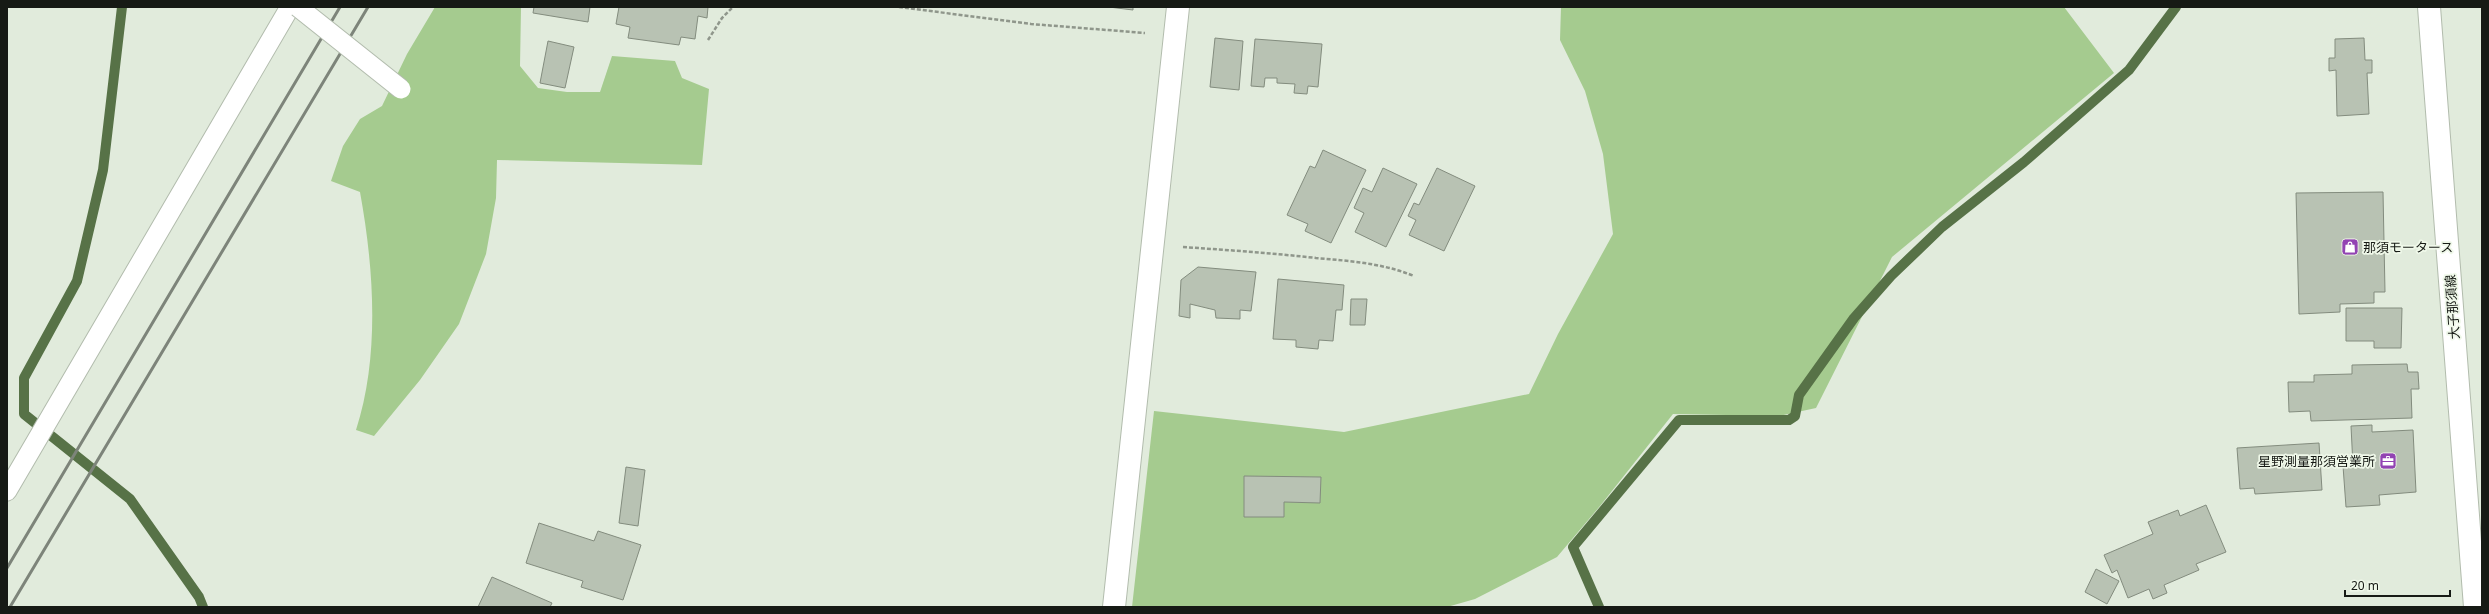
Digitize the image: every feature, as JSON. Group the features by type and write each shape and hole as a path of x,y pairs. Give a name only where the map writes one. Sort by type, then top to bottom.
{"street":[{"path":"1114,607 1178,7"},
{"name":"大子那須線","path":"2429,7 2475,607"}],"lane":[{"path":"7,491 290,7"},
{"path":"298,7 401,89"}],"path":[{"path":"708,40 722,18 733,7"},
{"path":"899,7 1031,24 1174,36"},
{"path":"1152,246 1254,252 1367,263 1390,267 1414,276"}],"green space":[{"path":"435,7 521,7 520,66 538,88 567,92 600,92 612,56 675,61 682,78 709,89 702,165 497,160 496,198 486,254 459,324 420,380 374,436 356,430 364,402 372,342 371,282 365,221 360,192 331,181 343,146 360,119 382,106 407,54"},
{"path":"1561,7 2064,7 2114,73 1892,257 1816,408 1779,416 1673,414 1600,506 1557,557 1475,599 1447,607 1132,607 1154,411 1344,432 1529,394 1558,334 1613,234 1603,154 1585,91 1560,40"}],"building":[{"path":"534,7 590,7 588,22 533,13"},
{"path":"619,7 708,7 707,18 698,16 695,39 681,37 679,45 628,38 630,27 616,24"},
{"path":"1109,7 1133,7 1133,10"},
{"path":"1215,38 1243,41 1239,90 1210,87"},
{"path":"2364,38 2365,60 2372,60 2372,73 2367,73 2369,114 2337,116 2336,70 2329,71 2329,58 2335,58 2335,39"},
{"path":"1255,39 1322,44 1318,87 1308,86 1307,94 1294,93 1295,84 1277,83 1277,78 1265,78 1264,87 1251,86"},
{"path":"548,41 574,47 565,88 540,83"},
{"path":"1323,150 1366,170 1331,243 1305,231 1308,224 1287,215 1310,166 1315,168"},
{"path":"1383,168 1417,184 1386,247 1355,232 1364,213 1354,208 1363,188 1372,192"},
{"path":"1437,168 1475,186 1444,251 1409,235 1416,220 1408,216 1414,203 1419,205"},
{"path":"2383,192 2385,292 2374,292 2374,303 2340,304 2340,312 2299,314 2296,193"},
{"path":"1198,267 1256,272 1251,311 1240,310 1240,319 1216,318 1215,310 1190,304 1190,318 1179,316 1181,280"},
{"path":"1278,279 1344,285 1342,310 1336,310 1333,341 1319,340 1318,349 1296,347 1296,340 1273,339"},
{"path":"1351,299 1367,299 1365,325 1350,325"},
{"path":"2346,308 2402,308 2401,348 2374,348 2374,341 2346,341"},
{"path":"2407,364 2408,372 2418,372 2419,389 2411,389 2412,418 2311,421 2310,411 2289,412 2288,382 2314,382 2314,375 2352,374 2352,365"},
{"path":"2372,425 2372,432 2413,430 2416,492 2379,495 2380,505 2346,507 2343,466 2353,466 2351,426"},
{"path":"2319,443 2322,490 2255,494 2254,488 2240,489 2237,448"},
{"path":"626,467 645,470 638,526 619,523"},
{"path":"1244,476 1321,477 1320,503 1284,502 1284,517 1244,517"},
{"path":"2206,505 2226,552 2196,564 2199,570 2164,585 2167,593 2153,599 2149,589 2128,598 2117,570 2112,573 2104,555 2153,534 2148,522 2178,510 2180,516"},
{"path":"539,523 594,541 598,531 641,545 623,600 581,587 583,581 526,563"},
{"path":"2096,569 2119,581 2107,604 2085,592"},
{"path":"492,577 552,603 550,607 478,607"}],"waterway":[{"path":"122,7 103,170 77,281 24,378 24,414 130,499 199,597 203,607"},
{"path":"1599,607 1573,547 1679,420 1789,420 1795,416 1799,395 1854,318 1891,276 1942,227 2024,162 2129,70 2176,7"}],"railway":[{"path":"7,568 340,7"},
{"path":"10,607 368,7"}],"place":[{"name":"那須モータース","path":"2350,247"},
{"name":"星野測量那須営業所","path":"2388,461"}]}
